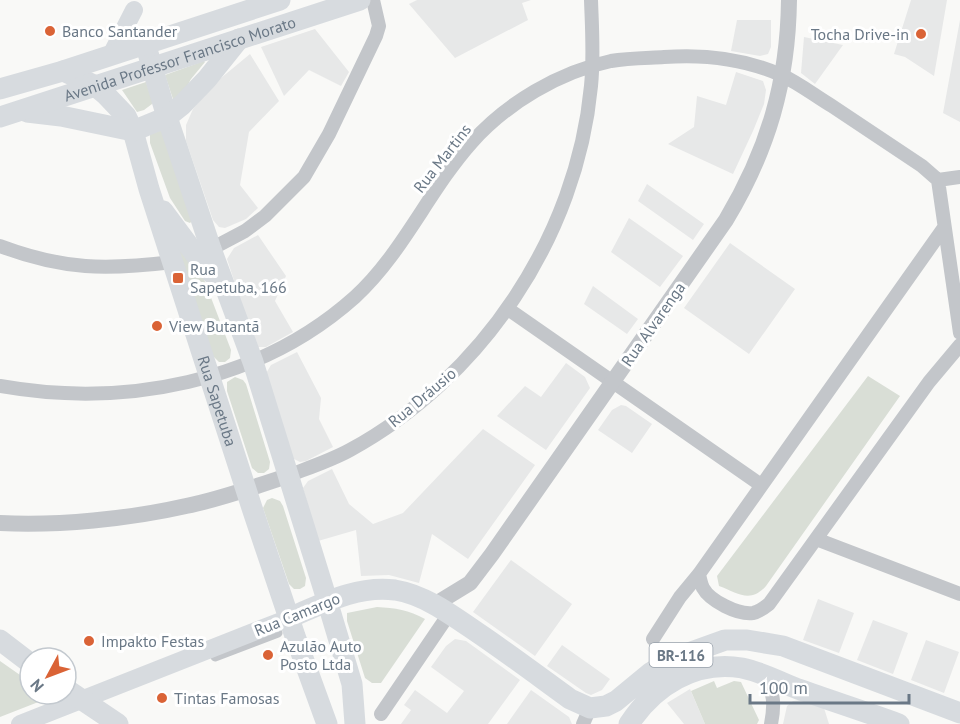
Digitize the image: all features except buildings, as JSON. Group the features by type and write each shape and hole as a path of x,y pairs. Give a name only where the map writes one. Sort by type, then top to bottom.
{"main road":[{"name":"Avenida Professor Francisco Morato","path":"0,89 63,71 280,0"},
{"name":"Avenida Professor Francisco Morato","path":"9,114 360,0"},
{"path":"134,5 170,126 253,362 328,602 352,684 355,724"},
{"path":"111,55 134,5"},
{"path":"9,114 62,116 133,131 170,126 188,99 240,39"},
{"name":"Rua Sapetuba","path":"63,71 94,86 115,102 126,116 133,131 149,189 247,489 283,626 327,724"},
{"path":"149,189 201,262 225,287"},
{"name":"Rua Camargo","path":"78,698 283,626 328,602 349,594 394,590 441,610 570,699 590,719"},
{"name":"BR-116","path":"590,719 650,673 675,658 725,639 783,646 960,713"},
{"path":"0,640 18,654"},
{"name":"BR-116","path":"628,724 654,694 668,683 692,672 720,666 764,675 899,724"},
{"path":"78,698 118,724"},
{"name":"Rua Camargo","path":"20,724 60,706"}],"street":[{"path":"212,249 246,231 265,216 290,193 313,165 376,36 378,26 373,0"},
{"name":"Rua Dráusio","path":"0,523 59,522 142,514 187,506 247,489 349,451 398,419 433,391 492,330 508,309 553,228 566,195 584,130 593,66 591,0"},
{"name":"Rua Alvarenga","path":"381,714 441,610 470,583 726,220 746,186 763,146 777,103 789,29 789,0"},
{"name":"Rua Martins","path":"0,386 39,392 128,392 174,386 211,377 253,362 290,344 348,303 367,285 384,265 455,162 495,119 533,92 562,77 593,66 629,59 686,55 725,59 759,67 782,76 847,116 922,166 938,180"},
{"path":"960,177 938,180 943,229 960,333"},
{"path":"652,639 943,229"},
{"path":"0,246 42,259 80,267 107,268 173,262"},
{"path":"508,309 761,485"},
{"path":"699,574 702,586 716,601 748,613 755,613 769,604 929,382 960,345"},
{"path":"816,538 960,594"},
{"path":"764,675 771,690 774,709 771,724"},
{"path":"774,709 787,692 798,689"},
{"path":"39,724 66,706"}],"shaded area":[{"path":"417,0 531,0 522,3 528,20 455,58 409,4"},
{"name":"Tocha Drive-in","path":"911,0 947,0 934,76 905,57 894,54"},
{"path":"737,20 771,20 771,47 768,54 760,56 731,51"},
{"path":"960,20 960,122 943,113"},
{"path":"315,29 349,72 341,86 309,70 284,96 261,47"},
{"path":"804,37 843,45 815,84 801,73"},
{"path":"250,54 279,101 249,132 240,185 258,208 246,219 225,228 219,227 213,220 186,141 186,125 193,109 215,83"},
{"path":"204,61 179,101 174,102 165,75"},
{"path":"736,72 763,81 766,90 764,104 733,174 668,144 694,127 697,96 726,105"},
{"path":"146,82 152,104 137,112 122,90"},
{"path":"162,129 192,221 190,223 185,221 170,198 150,143 150,133"},
{"path":"647,184 704,224 693,240 638,201"},
{"path":"629,218 683,256 660,287 611,252"},
{"path":"258,235 286,276 275,301 293,332 266,347 258,347 227,259 234,248"},
{"path":"174,238 202,274 231,350 230,358 225,362 219,362 213,356"},
{"path":"730,243 795,289 749,354 684,308"},
{"path":"593,286 638,319 627,334 584,304"},
{"path":"297,352 321,398 319,419 333,447 300,462 292,458 265,375 271,365"},
{"path":"566,363 585,377 590,388 546,450 497,416 525,386 541,397"},
{"path":"868,376 900,396 766,586 755,595 749,596 719,586 717,576"},
{"path":"235,377 246,384 270,462 269,469 264,473 258,473 252,468 227,391 227,382"},
{"path":"621,405 652,424 632,453 598,430 612,410"},
{"path":"483,429 535,465 468,559 432,534 419,583 389,575 361,576 356,530 318,541 303,488 308,481 332,469 349,504 373,524 403,513"},
{"path":"272,498 280,501 283,506 306,578 305,586 300,589 294,589 289,584 263,508 267,500"},
{"path":"511,560 572,604 535,656 473,612"},
{"path":"818,599 854,613 839,653 803,640"},
{"path":"377,607 402,610 425,619 381,683 372,683 365,678 347,621 347,613"},
{"path":"873,620 908,633 893,674 857,660"},
{"path":"455,639 466,641 520,680 488,724 401,724 411,710 404,705 415,690 447,713 464,691 431,667 446,646"},
{"path":"926,640 959,652 944,693 911,680"},
{"path":"562,645 610,679 602,690 591,695 586,693 547,666"},
{"path":"0,661 18,674 18,706 28,706 0,717"},
{"path":"714,681 717,688 734,681 741,682 759,720 757,724 705,724 691,691"},
{"path":"690,689 705,724 684,724 667,703"},
{"path":"531,690 569,717 572,724 507,724"},
{"path":"801,700 824,708 829,724 783,724 787,706 793,701"}],"place":[{"name":"Banco Santander","path":"50,31"},
{"name":"Tocha Drive-in","path":"921,34"},
{"name":"Rua Sapetuba, 166","path":"178,278"},
{"name":"View Butantã","path":"157,326"},
{"name":"Impakto Festas","path":"89,641"},
{"name":"Azulão Auto Posto Ltda","path":"268,655"},
{"name":"Tintas Famosas","path":"162,698"}]}
